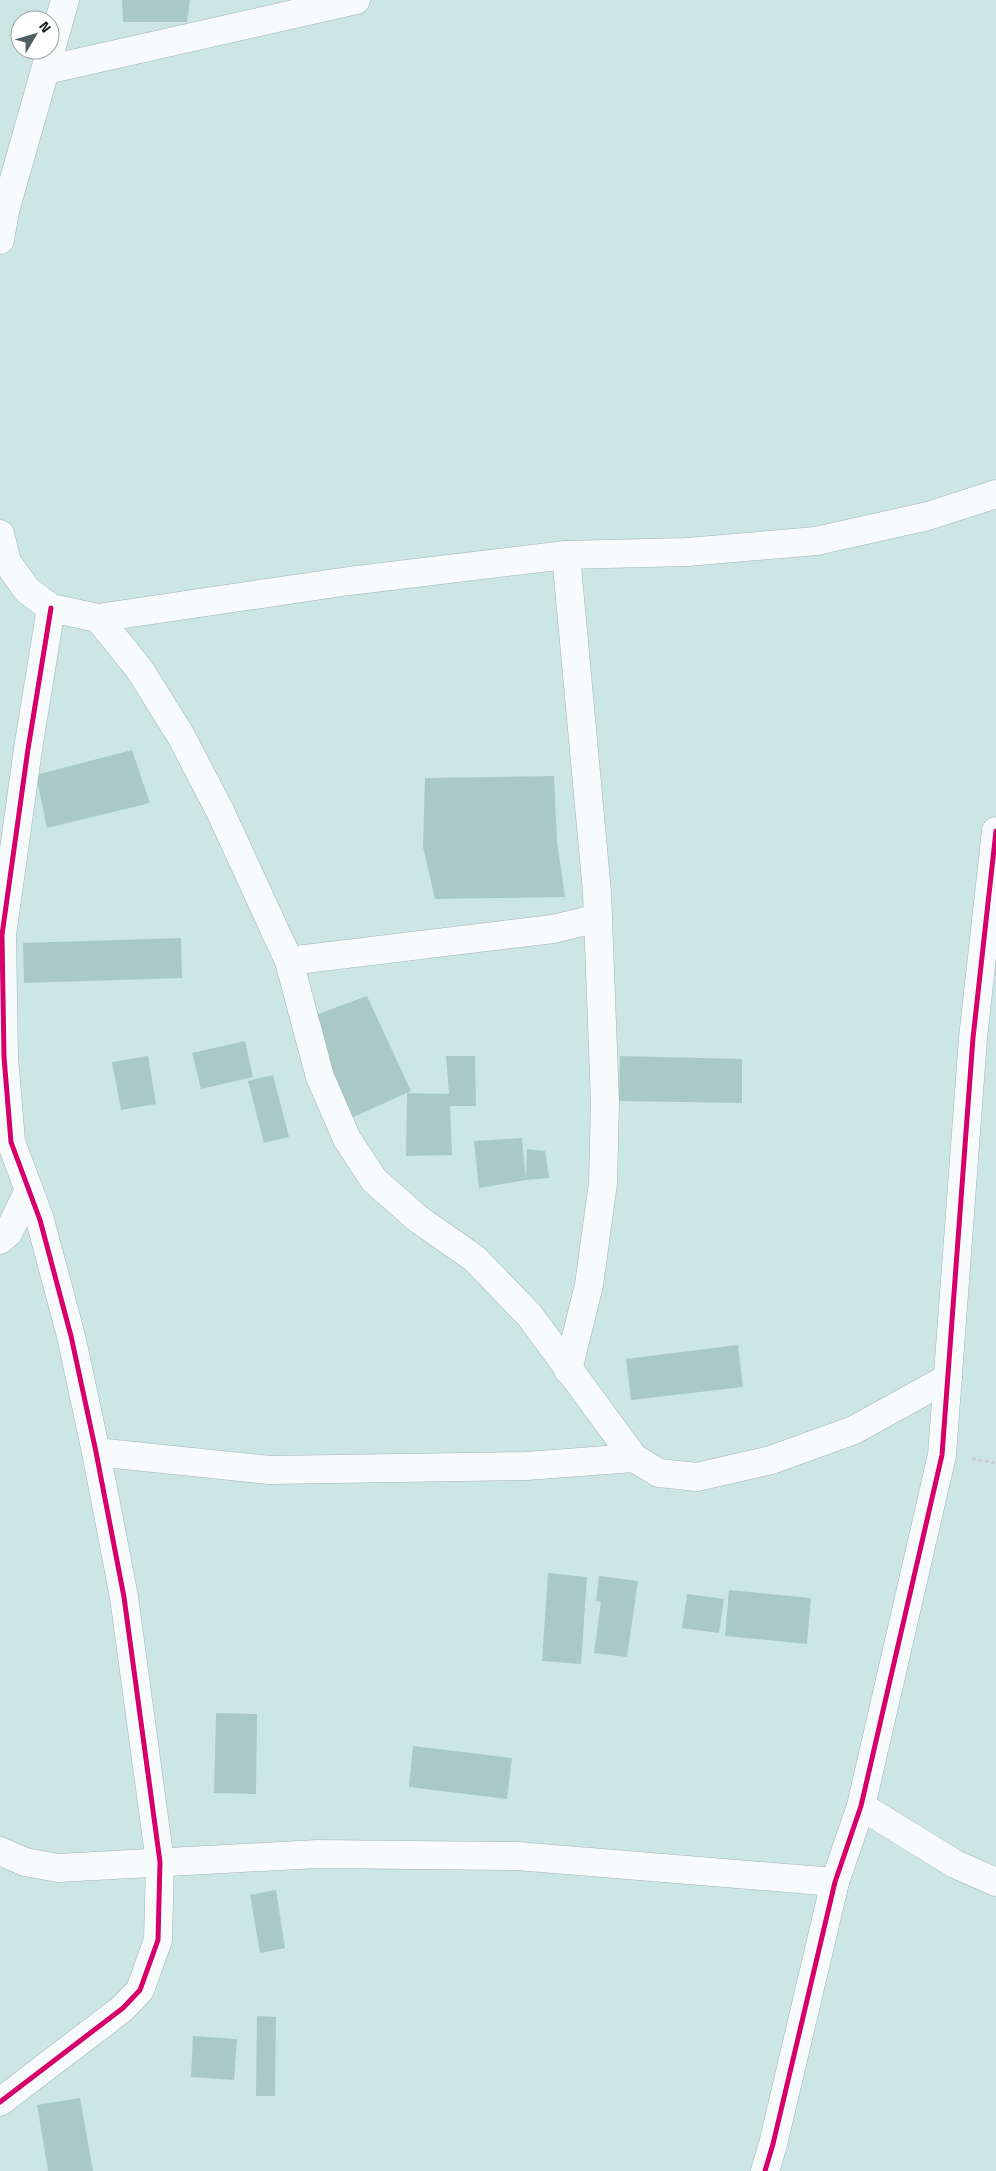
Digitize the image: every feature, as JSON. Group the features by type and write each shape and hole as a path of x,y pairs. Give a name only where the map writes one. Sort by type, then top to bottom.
{"street":[{"path":"0,240 5,212 65,0"},
{"path":"46,70 356,0"},
{"path":"0,534 7,562 27,590 52,608 98,618 339,582 566,555 687,552 816,541 928,516 996,494"},
{"path":"566,555 598,918 605,1102 603,1182 589,1285 568,1370"},
{"path":"0,2102 123,2008 140,1990 158,1940 160,1862 124,1597 96,1452 70,1336 40,1220 11,1142 4,1057 2,935 28,748 52,608"},
{"path":"98,618 140,670 181,736 220,811 289,961 320,1078 346,1139 374,1180 418,1219 474,1258 530,1316 634,1458 659,1473 697,1476 771,1460 854,1430 948,1378"},
{"path":"764,2171 773,2144 835,1882 861,1806 942,1455 973,1038 994,866 996,831"},
{"path":"289,961 553,929 598,918"},
{"path":"0,1240 8,1233 29,1190"},
{"path":"96,1452 270,1470 526,1466 634,1458"},
{"path":"861,1806 956,1864 996,1882"},
{"path":"0,1851 25,1862 58,1868 317,1854 517,1856 835,1882"}],"building":[{"path":"122,0 190,0 187,22 123,22"},
{"path":"132,750 150,803 47,828 36,775"},
{"path":"554,776 557,841 565,897 435,899 423,847 425,778"},
{"path":"181,938 182,978 24,983 23,943"},
{"path":"367,996 411,1091 347,1120 310,1017"},
{"path":"245,1041 253,1077 201,1089 192,1053"},
{"path":"148,1056 156,1104 121,1110 112,1062"},
{"path":"446,1056 475,1056 476,1106 450,1106 452,1155 406,1156 407,1093 449,1094"},
{"path":"620,1056 742,1059 742,1103 619,1101"},
{"path":"273,1075 289,1137 264,1143 248,1081"},
{"path":"522,1138 526,1180 479,1188 474,1141"},
{"path":"527,1149 545,1151 549,1178 526,1180"},
{"path":"738,1345 743,1387 631,1400 626,1359"},
{"path":"548,1573 587,1577 581,1664 542,1661"},
{"path":"599,1576 638,1581 627,1657 594,1653 601,1602 596,1601"},
{"path":"729,1590 811,1598 807,1644 725,1636"},
{"path":"687,1594 724,1599 719,1633 682,1628"},
{"path":"216,1713 257,1714 256,1794 214,1793"},
{"path":"413,1746 512,1758 507,1799 409,1787"},
{"path":"276,1890 285,1948 260,1953 250,1895"},
{"path":"257,2016 276,2017 275,2096 256,2096"},
{"path":"193,2036 237,2039 234,2080 191,2077"},
{"path":"80,2098 93,2171 48,2171 37,2105"}],"cycle path":[{"path":"0,2102 123,2008 140,1990 158,1940 160,1862 124,1597 71,1336 40,1220 11,1142 4,1057 2,935 28,749 51,608"},
{"path":"765,2171 835,1882 861,1806 942,1455 973,1038 996,831"}]}
